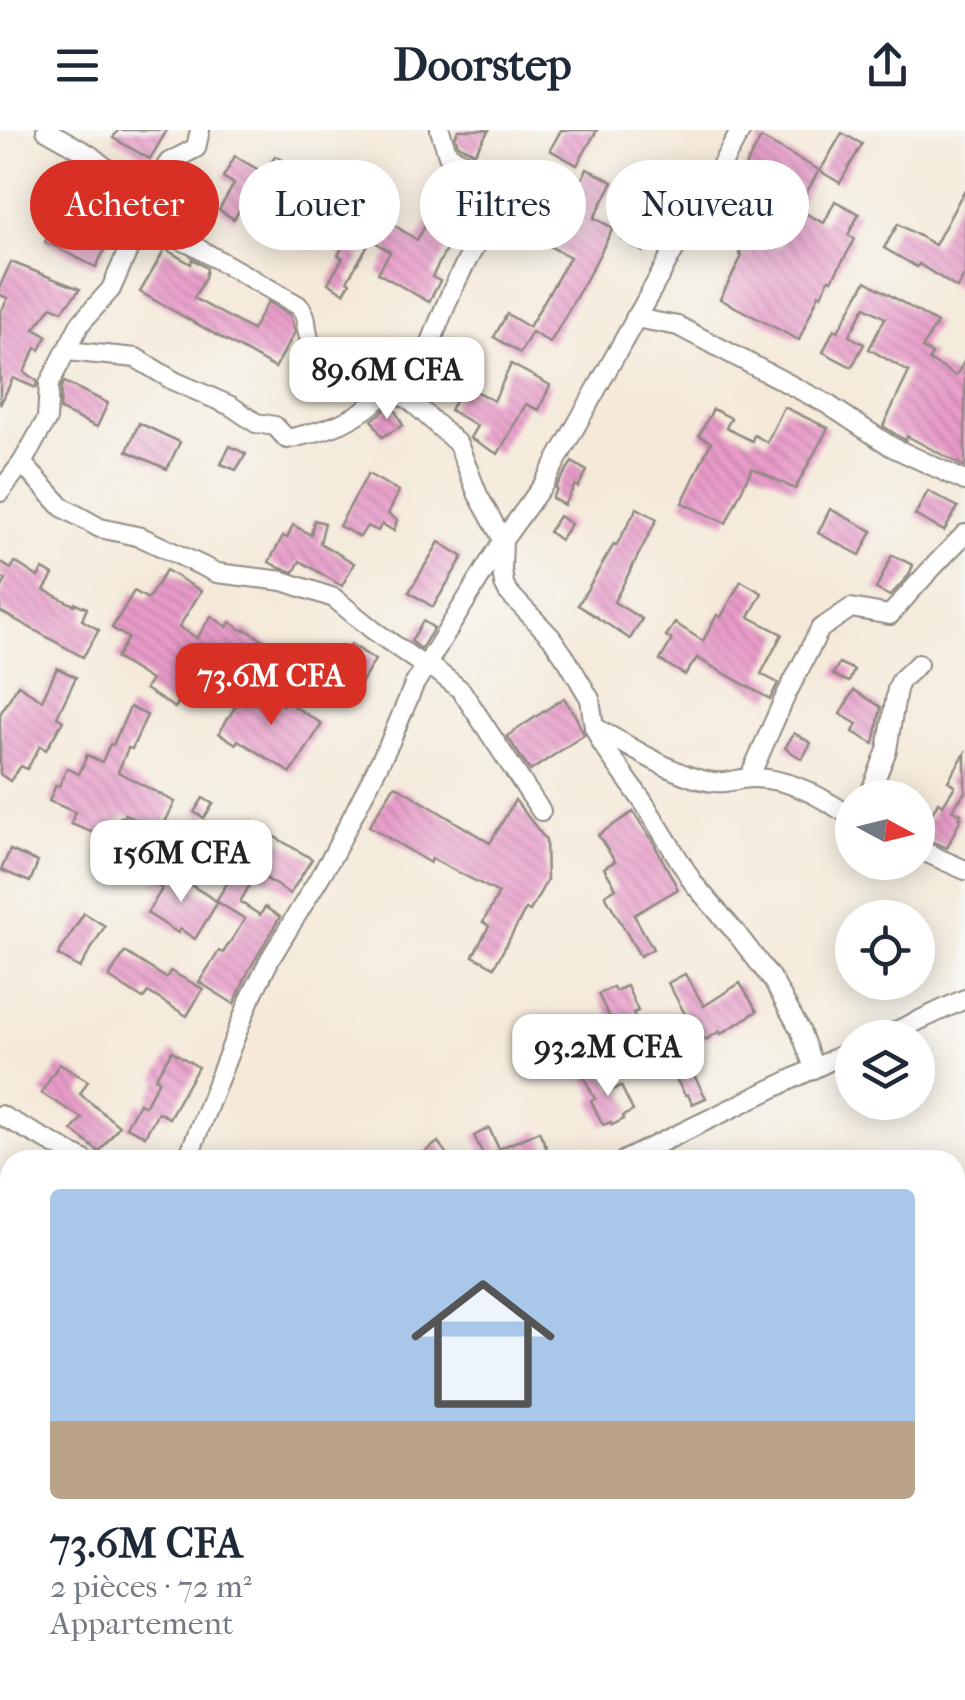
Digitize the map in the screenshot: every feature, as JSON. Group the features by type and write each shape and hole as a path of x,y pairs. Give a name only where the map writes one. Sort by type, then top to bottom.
{"street":[{"path":"46,130 96,160"},
{"path":"173,160 196,148 200,130"},
{"path":"410,400 461,272 496,212 508,182 448,155 440,130"},
{"path":"191,1150 250,999 333,855 424,666 503,540 543,485 741,130"},
{"path":"0,492 22,464 47,420 49,384 80,324 111,289 127,250"},
{"path":"201,250 298,305 307,317 308,334 319,356 410,400 458,444 478,495 503,540 504,584 551,636 585,689 602,744 694,884 773,981 800,1030 814,1068"},
{"path":"635,318 678,326 827,404 892,447 965,481"},
{"path":"67,352 136,358 174,381 231,406 256,424 275,426 287,439 341,425 366,411 389,390"},
{"path":"22,464 62,508 100,528 140,537 217,573 283,581 334,598 373,630 461,690 541,811"},
{"path":"749,778 820,629 852,608 890,616 924,574 965,534"},
{"path":"875,780 887,750 896,689 918,664"},
{"path":"594,727 686,776 716,783 778,779 835,806"},
{"path":"935,857 965,870"},
{"path":"919,1020 965,999"},
{"path":"646,1150 835,1058"},
{"path":"0,1116 65,1150"}],"building":[{"path":"118,130 167,130 150,159 113,138"},
{"path":"459,130 489,130 475,153 458,145 455,136"},
{"path":"561,130 597,130 580,160 568,160 550,150"},
{"path":"842,133 862,144 840,183 820,171"},
{"path":"761,138 801,160 749,160"},
{"path":"235,156 242,160 239,211 234,219 219,210 234,184 223,177"},
{"path":"809,164 819,170 809,188"},
{"path":"586,171 606,178 606,195 594,218 606,224 606,242 550,343 532,332 520,353 494,337 507,314 529,327 570,257 557,250 586,250"},
{"path":"965,189 965,274 957,288 884,248 898,224 935,245"},
{"path":"835,201 859,214 848,235 855,239 832,280 819,294 799,340 720,299 742,256 741,250 809,250 809,215 824,223"},
{"path":"400,229 417,240 420,234 420,250 446,250 432,277 440,281 429,302 378,273 390,252 387,250 400,250"},
{"path":"61,250 104,250 96,267"},
{"path":"167,250 207,268 194,298 252,330 268,302 290,315 295,332 275,368 140,292"},
{"path":"341,250 365,250 344,293 328,283 343,258 338,255"},
{"path":"11,262 80,289 62,311 52,306 34,329 47,336 24,372 37,381 36,388 13,378 0,405 0,313 8,298 0,295 0,286"},
{"path":"866,281 937,323 922,348 932,354 929,360 956,376 965,360 965,467 883,426 909,372 869,349 885,318 865,307 849,336 864,344 852,367 823,352"},
{"path":"511,364 550,385 539,410 526,404 498,454 470,438 477,426 450,410 464,385 494,401"},
{"path":"64,382 108,403 97,427 60,410"},
{"path":"392,405 403,425 382,437 372,420"},
{"path":"784,407 828,428 795,489 752,468 726,523 682,503 711,442 699,436 713,409 731,418 726,428 752,441 754,435 767,442"},
{"path":"139,423 180,442 167,469 127,451"},
{"path":"230,446 246,454 236,470 221,464"},
{"path":"572,462 587,471 564,505 552,498"},
{"path":"368,474 399,491 388,514 397,520 394,531 382,524 378,531 367,526 360,537 339,526"},
{"path":"928,491 958,507 944,531 915,515"},
{"path":"637,508 657,519 614,602 642,619 630,639 578,605"},
{"path":"830,509 872,531 860,555 818,533"},
{"path":"559,516 571,524 560,540 549,532"},
{"path":"314,520 325,523 320,543 354,563 342,586 300,561 294,572 269,562 293,525 311,535"},
{"path":"439,542 463,557 433,607 409,592"},
{"path":"892,555 913,565 890,596 876,589"},
{"path":"0,562 11,569 15,562 38,577 43,569 53,575 44,590 87,608 82,620 99,630 83,657 0,611 0,590 6,580 0,577"},
{"path":"166,570 201,591 179,627 197,638 211,616 227,627 230,622 245,629 271,645 253,673 219,648 195,689 189,685 175,708 145,689 151,680 116,658 128,638 112,628 134,591 148,599"},
{"path":"741,581 762,593 749,617 782,634 761,674 778,683 770,699 697,658 685,675 660,660 672,640 666,636 675,623 703,641"},
{"path":"423,621 434,628 421,649 411,641"},
{"path":"351,644 375,660 350,702 325,686"},
{"path":"839,663 854,670 849,682 833,675"},
{"path":"57,668 76,677 57,717 63,721 46,750 40,746 27,769 21,766 10,781 0,774 0,714 18,685 42,700"},
{"path":"249,684 322,724 291,773 238,740 236,744 219,733"},
{"path":"854,690 881,707 874,744 853,732 857,724 840,714"},
{"path":"564,698 584,735 530,771 507,736"},
{"path":"130,707 147,715 118,772 175,802 161,830 125,814 110,839 71,824 75,812 49,801 67,768 79,774 87,755 102,762"},
{"path":"794,733 811,743 802,759 785,748"},
{"path":"965,753 965,792 952,810 961,818 947,848 935,843 935,808 938,802 943,805 955,786 948,781"},
{"path":"395,785 490,843 515,800 546,840 547,880 494,967 473,956 489,926 483,922 499,893 432,859 430,863 369,826"},
{"path":"203,798 213,804 204,818 194,812"},
{"path":"633,812 678,889 634,915 653,949 640,956 605,895 616,888 604,868 615,861 598,835"},
{"path":"258,827 312,859 290,894 259,874 240,902 260,915 265,907 280,917 234,1004 199,982 245,919 216,901"},
{"path":"10,850 38,862 30,882 1,870"},
{"path":"162,867 218,902 195,939 147,913 162,889 152,882"},
{"path":"84,913 105,926 80,968 58,955"},
{"path":"125,952 166,978 170,971 203,989 187,1016 148,992 143,999 109,977"},
{"path":"685,974 704,1006 740,983 757,1011 705,1040 699,1030 695,1032 668,983"},
{"path":"627,986 642,1033 627,1040 633,1051 593,1070 578,1039 612,1022 598,994"},
{"path":"670,1030 706,1098 692,1104 654,1039"},
{"path":"172,1051 198,1067 169,1118 158,1112 145,1136 126,1127 139,1103 145,1106 159,1080 155,1078"},
{"path":"59,1064 88,1081 80,1094 119,1126 97,1150 72,1130 82,1118 41,1093"},
{"path":"602,1068 613,1090 621,1086 633,1111 612,1125 603,1125 584,1077"},
{"path":"489,1128 499,1149 539,1131 547,1150 481,1150 474,1136"},
{"path":"438,1142 444,1150 427,1150"}]}
